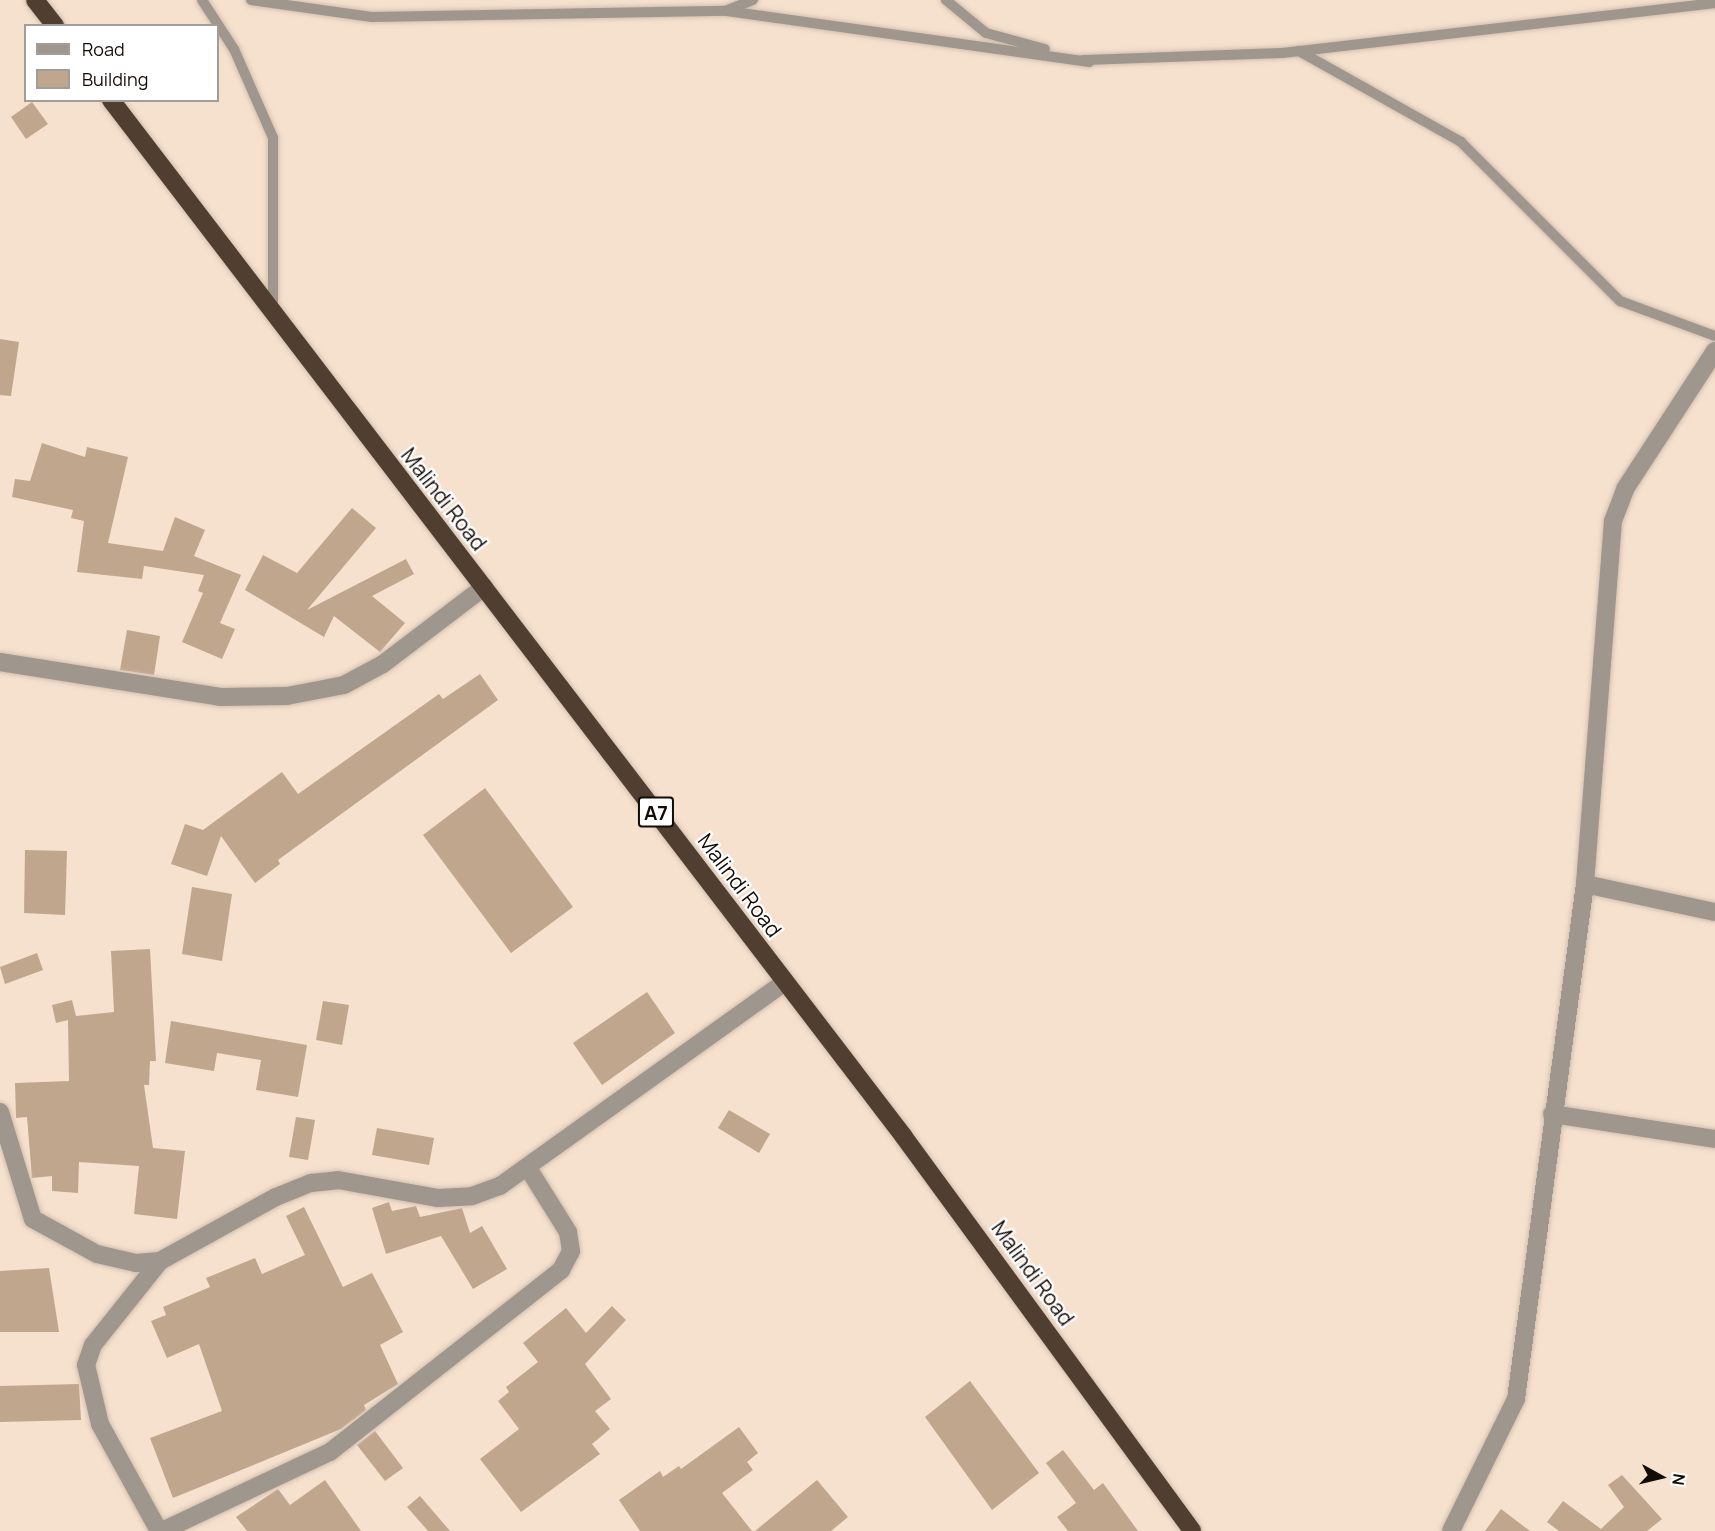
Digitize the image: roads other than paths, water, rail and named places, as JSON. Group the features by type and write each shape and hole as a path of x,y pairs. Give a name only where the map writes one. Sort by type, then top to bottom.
{"highway":[{"path":"35,0 53,24"},
{"name":"Malindi Road","path":"112,102 273,316 484,586 974,1230 1192,1531"}],"street":[{"path":"1451,1531 1516,1399 1552,1114 1585,884 1613,520 1625,489 1715,351"},
{"path":"0,662 220,697 287,696 344,685 383,664 484,586"},
{"path":"1585,884 1715,912"},
{"path":"528,1168 568,1233 571,1251 561,1270 330,1452 160,1531 100,1424 86,1365 93,1345 113,1316 160,1262 276,1197 311,1183 338,1180 438,1198 472,1196 528,1168 785,982"},
{"path":"0,1112 33,1219 97,1254 136,1263 160,1262"},
{"path":"1552,1114 1715,1139"}],"lane":[{"path":"202,0 218,24"},
{"path":"251,0 372,17 727,11 1089,62 1299,51 1715,3"},
{"path":"727,11 753,0"},
{"path":"946,0 986,33 1089,62"},
{"path":"219,26 234,49 273,138 273,316"},
{"path":"1299,51 1461,142 1620,301 1715,336"}]}
